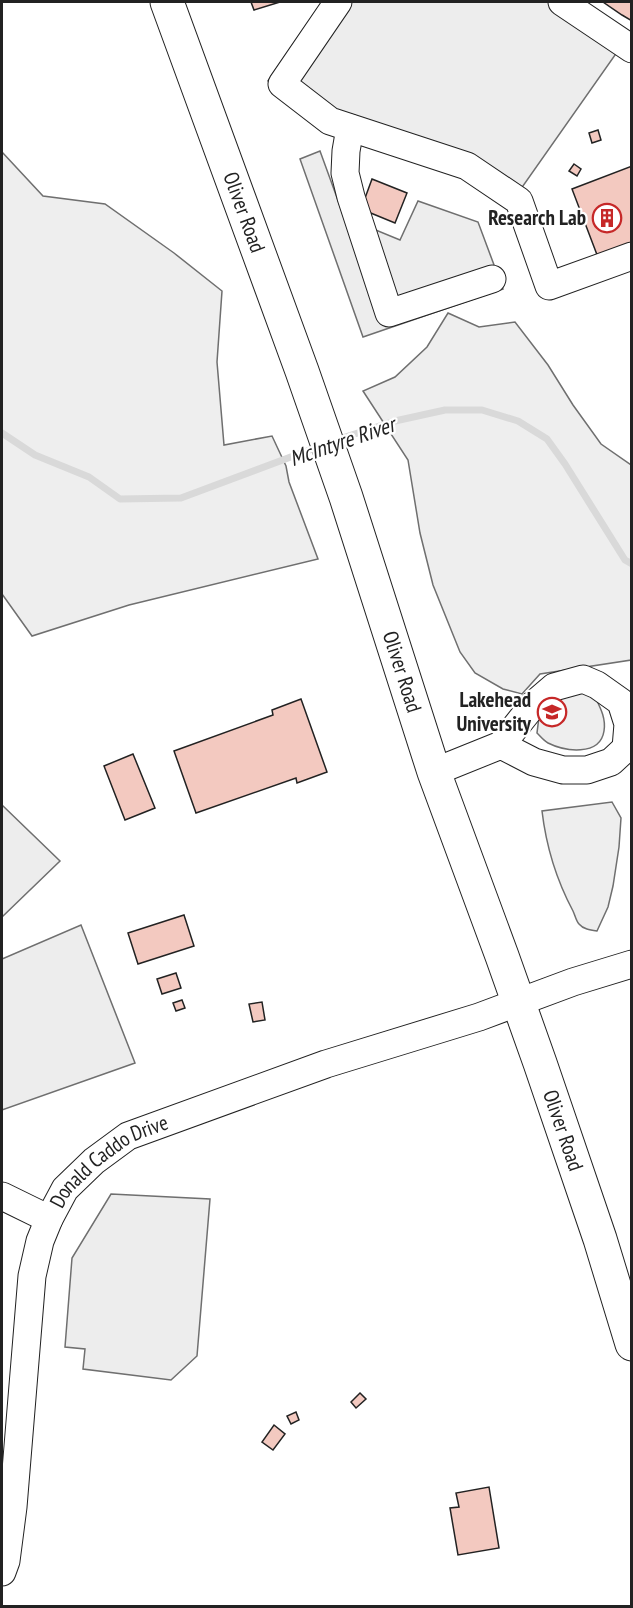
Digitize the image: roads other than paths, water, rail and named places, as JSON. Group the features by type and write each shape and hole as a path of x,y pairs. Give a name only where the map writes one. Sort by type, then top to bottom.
{"main road":[{"name":"Oliver Road","path":"167,2 346,497 434,772 519,1003 596,1228 632,1344"}],"street":[{"path":"338,2 282,84 330,121 467,165 519,201 549,286 632,256"},
{"path":"562,2 632,49"},
{"path":"350,128 345,173 389,313 492,279"},
{"path":"434,772 501,745"},
{"name":"Donald Caddo Drive","path":"2,1572 6,1561 13,1507 32,1276 40,1241 65,1189 94,1161 128,1136 326,1064 479,1017 573,982 632,964"},
{"path":"2,1196 49,1219"}],"waterway":[{"name":"McIntyre River","path":"336,440 395,421 445,410 482,410 518,421 547,439 625,560 632,564"},
{"name":"McIntyre River","path":"2,433 35,455 89,477 120,499 181,498 320,446"}],"place":[{"name":"Research Lab","path":"607,218"},
{"name":"Lakehead University","path":"552,712"}]}
